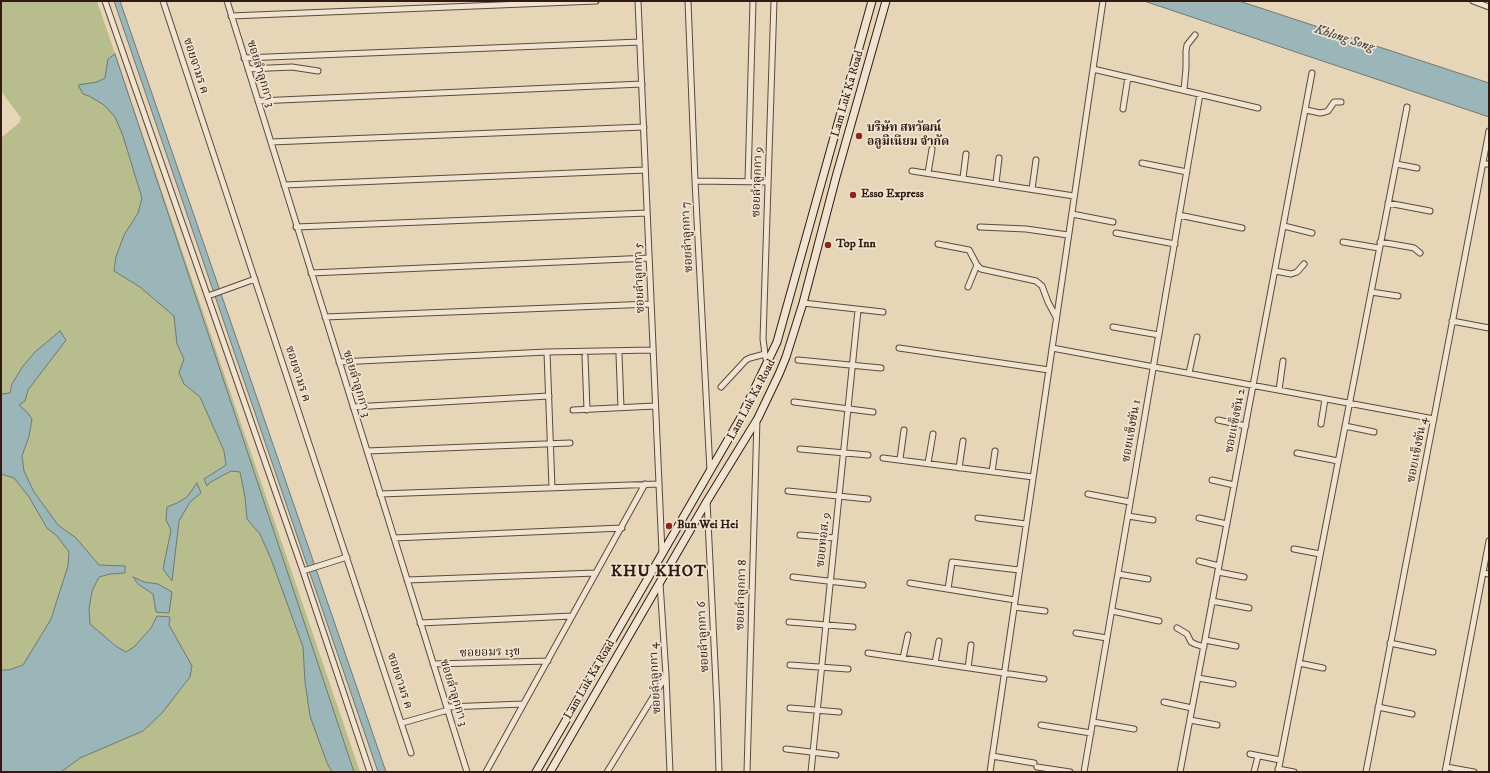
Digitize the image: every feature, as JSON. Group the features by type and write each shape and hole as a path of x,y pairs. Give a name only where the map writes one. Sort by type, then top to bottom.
{"main road":[{"name":"Lam Luk Ka Road","path":"536,772 710,472 740,419 768,364 777,342 804,249 872,1"},
{"name":"Lam Luk Ka Road","path":"550,772 707,501 758,418 784,362 803,303 836,177 886,1"},
{"path":"804,249 816,252"}],"street":[{"path":"105,1 303,571 370,772"},
{"name":"ซอยจามร ค","path":"163,1 412,753"},
{"name":"ซอยลำลูกกา 3","path":"227,1 296,227 467,772"},
{"path":"231,16 596,1"},
{"name":"ซอยลำลูกกา 5","path":"638,1 662,555"},
{"name":"ซอยลำลูกกา 7","path":"688,1 695,181 710,472"},
{"path":"748,182 753,1"},
{"name":"ซอยลำลูกกา 9","path":"768,364 763,339 766,294 774,1"},
{"path":"990,772 1103,1"},
{"path":"1473,1 1489,7"},
{"path":"1184,90 1187,45 1195,35"},
{"path":"244,58 640,42"},
{"path":"248,69 292,67 318,71"},
{"path":"1093,69 1258,108"},
{"name":"ซอยแข็งขัน 2","path":"1180,772 1312,73"},
{"path":"1123,109 1128,77"},
{"path":"258,101 642,84"},
{"name":"ซอยแข็งขัน 1","path":"1084,772 1200,94"},
{"path":"1306,110 1320,113 1325,112 1334,102 1340,102"},
{"path":"1294,772 1278,771 1407,107"},
{"path":"271,142 644,127"},
{"name":"ซอยแข็งขัน 4","path":"1366,772 1489,131"},
{"path":"928,173 932,149"},
{"path":"963,178 966,154"},
{"path":"996,183 1000,158"},
{"path":"1032,188 1036,160"},
{"path":"1142,163 1187,172"},
{"path":"1396,164 1417,168"},
{"path":"1483,164 1489,164"},
{"path":"284,185 645,170"},
{"path":"912,171 1032,188 1074,196"},
{"path":"695,181 768,182"},
{"path":"1388,204 1430,211"},
{"path":"296,227 647,213"},
{"path":"1072,214 1113,222"},
{"path":"1179,216 1242,228"},
{"path":"1284,226 1312,233"},
{"path":"980,227 1026,229 1068,235"},
{"path":"1116,233 1175,244"},
{"path":"1342,242 1409,247 1414,248 1420,253"},
{"path":"938,244 969,250 977,265 981,269 989,272 1036,281 1042,286 1056,317"},
{"path":"311,273 649,258"},
{"path":"1275,270 1291,274 1297,272 1304,264"},
{"path":"968,287 977,265"},
{"path":"208,296 255,279"},
{"path":"1371,292 1398,296"},
{"path":"803,303 883,312"},
{"path":"325,317 651,304"},
{"name":"ซอยทอส. 9","path":"811,772 858,310"},
{"path":"1452,321 1489,328"},
{"path":"1113,327 1159,335"},
{"path":"1189,373 1197,337"},
{"path":"899,348 1049,370"},
{"path":"1052,348 1434,419"},
{"path":"339,362 547,352 653,350"},
{"path":"547,352 552,488"},
{"path":"619,354 621,408"},
{"path":"721,387 746,360 765,354"},
{"path":"585,356 587,410"},
{"path":"798,360 881,368"},
{"path":"1279,390 1283,360"},
{"path":"353,408 549,396"},
{"path":"1321,424 1325,399"},
{"path":"794,402 847,410 873,412"},
{"path":"573,410 655,406"},
{"name":"ซอยลำลูกกา 8","path":"747,772 758,418"},
{"path":"1218,420 1246,426"},
{"path":"1345,426 1374,432"},
{"path":"900,459 904,430"},
{"path":"928,463 933,434"},
{"path":"959,468 963,441"},
{"path":"367,451 570,443"},
{"path":"800,449 868,456"},
{"path":"992,472 995,451"},
{"path":"1297,453 1338,461"},
{"path":"883,458 1033,477"},
{"path":"1212,480 1234,485"},
{"path":"486,772 645,484"},
{"path":"380,494 658,484"},
{"path":"788,491 868,499"},
{"path":"1088,494 1130,502"},
{"name":"ซอยลำลูกกา 6","path":"707,501 718,705 719,772"},
{"path":"1128,516 1153,520"},
{"path":"978,518 1026,524"},
{"path":"1199,518 1227,524"},
{"path":"394,538 622,528"},
{"path":"800,535 834,538"},
{"path":"1474,772 1445,769 1489,541"},
{"path":"1294,549 1320,554"},
{"path":"303,571 347,556"},
{"path":"1199,561 1219,566"},
{"path":"948,589 952,562 1019,570"},
{"path":"1218,572 1244,577"},
{"path":"407,580 596,573"},
{"path":"1483,573 1489,574"},
{"path":"1118,574 1148,579"},
{"path":"793,577 863,585"},
{"name":"ซอยลำลูกกา 4","path":"660,583 670,772"},
{"path":"910,583 1015,600"},
{"path":"1212,601 1248,608"},
{"path":"1014,607 1045,611"},
{"path":"1112,612 1159,621"},
{"path":"420,623 572,616"},
{"path":"789,622 853,627"},
{"path":"1177,628 1187,634 1191,642 1204,646"},
{"path":"1076,633 1107,638"},
{"path":"904,658 908,635"},
{"path":"1205,640 1236,646"},
{"path":"935,663 939,641"},
{"path":"1390,644 1433,652"},
{"path":"968,668 971,645"},
{"path":"868,653 1044,679"},
{"name":"ซอยอมร 13ข","path":"433,664 548,661"},
{"path":"1299,663 1323,668"},
{"path":"790,664 848,669"},
{"path":"607,772 666,676"},
{"path":"1198,678 1232,684"},
{"path":"1164,702 1192,708"},
{"path":"402,723 447,709 523,704"},
{"path":"1378,707 1412,714"},
{"path":"790,708 839,712"},
{"path":"1190,720 1217,725"},
{"path":"1093,722 1134,729"},
{"path":"1041,725 1091,733"},
{"path":"786,749 836,754"},
{"path":"1250,754 1280,760"},
{"path":"992,756 1070,772"},
{"path":"1254,772 1258,756"}],"green space":[{"path":"1,1 97,1 360,772 1,772 1,138 19,123 21,118 1,91"}],"water":[{"path":"114,1 120,1 386,772 378,772"},
{"name":"Khlong Song","path":"1144,1 1239,1 1489,83 1489,117"},
{"path":"115,54 354,772 332,772 327,763 310,716 305,682 303,647 271,559 260,534 247,519 245,497 240,472 231,471 209,483 207,486 204,479 226,465 224,451 200,397 184,384 179,373 184,359 177,344 174,316 140,287 114,271 116,257 124,235 138,213 142,198 123,136 115,117 104,105 83,94 78,85 97,82 105,78 108,59"},
{"path":"60,331 66,340 28,390 25,401 19,405 32,419 29,436 22,456 24,471 34,492 58,525 76,538 99,565 125,566 125,573 110,574 99,577 92,591 89,609 90,624 117,647 126,652 134,647 151,628 157,616 170,617 169,625 192,666 190,677 162,713 143,731 80,758 61,772 1,772 1,670 9,670 23,665 51,619 68,566 69,552 57,536 47,528 29,497 14,478 1,474 1,394 10,393 12,384 23,366 35,352"},
{"path":"197,483 201,493 190,502 179,521 172,581 163,569 171,530 166,520 167,507 187,497"},
{"path":"133,577 144,582 158,584 172,592 169,613 156,612 153,594 138,584"}],"place":[{"name":"บริษัท สหวัฒน์ อลูมิเนียม จำกัด","path":"859,136"},
{"name":"Esso Express","path":"853,195"},
{"name":"Top Inn","path":"828,245"},
{"name":"Bun Wei Hei","path":"669,526"}],"district":[{"name":"KHU KHOT","path":"659,573"}]}
